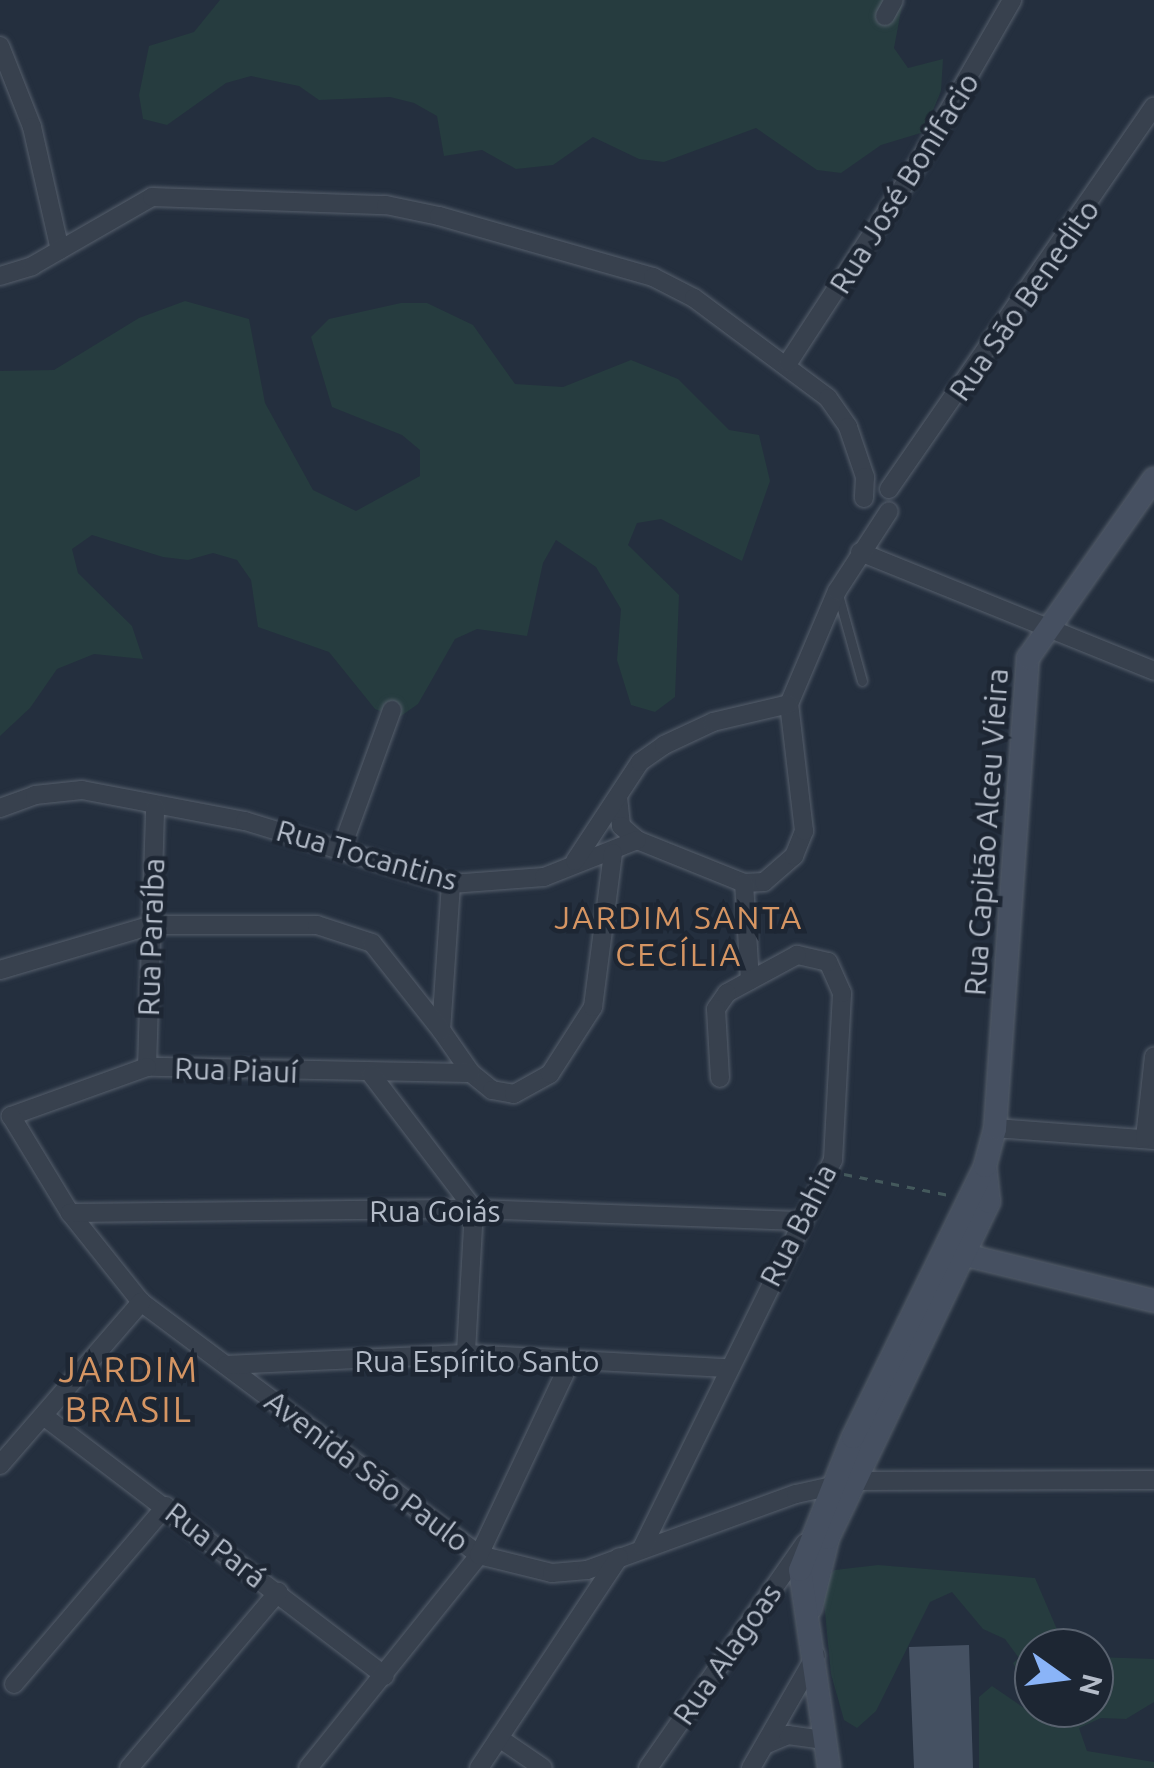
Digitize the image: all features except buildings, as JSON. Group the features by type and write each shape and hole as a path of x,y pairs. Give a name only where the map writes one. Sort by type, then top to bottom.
{"street":[{"name":"Rua José Bonifacio","path":"788,363 919,162 1012,0"},
{"path":"0,46 32,126 60,250"},
{"name":"Rua São Benedito","path":"878,484 1154,107"},
{"path":"0,276 60,250 152,197 386,205 653,277 788,363 828,398 848,427 889,511"},
{"name":"Rua Capitão Alceu Vieira","path":"985,1166 995,1128 1028,658 1154,479"},
{"path":"863,546 865,504 878,484"},
{"path":"865,504 878,516 889,511"},
{"path":"618,798 621,826 637,840 744,884 778,873 804,831 790,704 837,590 889,511"},
{"path":"863,546 1154,671"},
{"path":"574,861 640,762 685,732 790,704"},
{"path":"341,850 392,710"},
{"name":"Rua Tocantins","path":"0,808 35,795 82,790 245,821 450,884 505,885 544,877 574,861 613,853 637,840"},
{"name":"Rua Paraíba","path":"147,1067 156,807"},
{"path":"0,970 152,925 317,925 347,931 397,968 471,1073 492,1090 532,1089 576,1038 600,975 613,853"},
{"path":"441,1030 450,884"},
{"path":"744,884 750,980"},
{"name":"Rua Bahia","path":"643,1546 799,1221 828,1170 839,1135 838,974 814,955 796,954 750,980 716,1009 720,1078"},
{"path":"995,1128 1150,1139 1154,1056"},
{"name":"Rua Piauí","path":"10,1116 147,1067 471,1073"},
{"path":"371,1074 474,1209 466,1354"},
{"name":"Avenida São Paulo","path":"10,1116 70,1213 141,1302 478,1555 552,1573 587,1570 643,1546 844,1483 1154,1480"},
{"path":"829,1768 809,1618 816,1543 953,1252 967,1199 985,1166"},
{"path":"953,1252 989,1202 985,1166"},
{"name":"Rua Goiás","path":"70,1213 474,1209 799,1221"},
{"path":"953,1252 1154,1300"},
{"path":"0,1466 141,1302"},
{"name":"Rua Espírito Santo","path":"226,1365 466,1354 728,1368"},
{"path":"308,1768 386,1676 478,1555 571,1360"},
{"name":"Rua Pará","path":"45,1417 386,1676"},
{"path":"14,1684 166,1506"},
{"name":"Rua Alagoas","path":"648,1768 816,1543"},
{"path":"479,1768 619,1557"},
{"path":"129,1768 278,1592"},
{"path":"751,1768 816,1654"},
{"path":"767,1744 788,1735 823,1740"},
{"path":"500,1738 544,1768"}],"lane":[{"path":"837,590 862,682"}],"path":[{"path":"828,1170 967,1199"}],"green space":[{"path":"220,0 903,0 894,48 908,68 943,59 941,91 924,132 881,145 841,173 817,170 756,128 664,162 639,159 593,137 553,165 516,169 482,150 444,156 437,116 414,103 390,97 319,100 299,86 251,76 226,83 167,125 143,119 139,95 149,46 194,32"},
{"path":"185,301 249,319 265,403 313,490 356,511 420,476 420,450 402,435 332,407 311,337 329,319 401,303 427,303 473,325 515,384 563,387 631,360 678,379 729,430 759,435 770,481 742,561 661,519 637,523 628,545 679,595 675,697 655,712 631,705 617,660 621,609 596,567 556,540 543,563 527,636 477,629 455,639 418,704 398,718 375,709 329,652 258,627 251,580 237,560 213,553 188,560 163,557 92,535 72,549 78,573 132,626 143,659 94,654 57,669 30,708 0,736 0,371 54,370 139,318"},
{"path":"878,1565 1035,1578 1056,1628 1014,1628 1014,1651 1005,1639 983,1629 952,1592 930,1602 876,1711 857,1728 844,1720 831,1674 822,1581 835,1570"},
{"path":"1114,1658 1154,1659 1154,1702 1126,1719 1114,1719"},
{"path":"992,1686 1014,1701 1014,1728 1079,1728 1087,1751 1154,1762 1154,1768 979,1768 979,1697"}],"district":[{"name":"JARDIM SANTA CECÍLIA","path":"679,936"},
{"name":"JARDIM BRASIL","path":"129,1389"}]}
